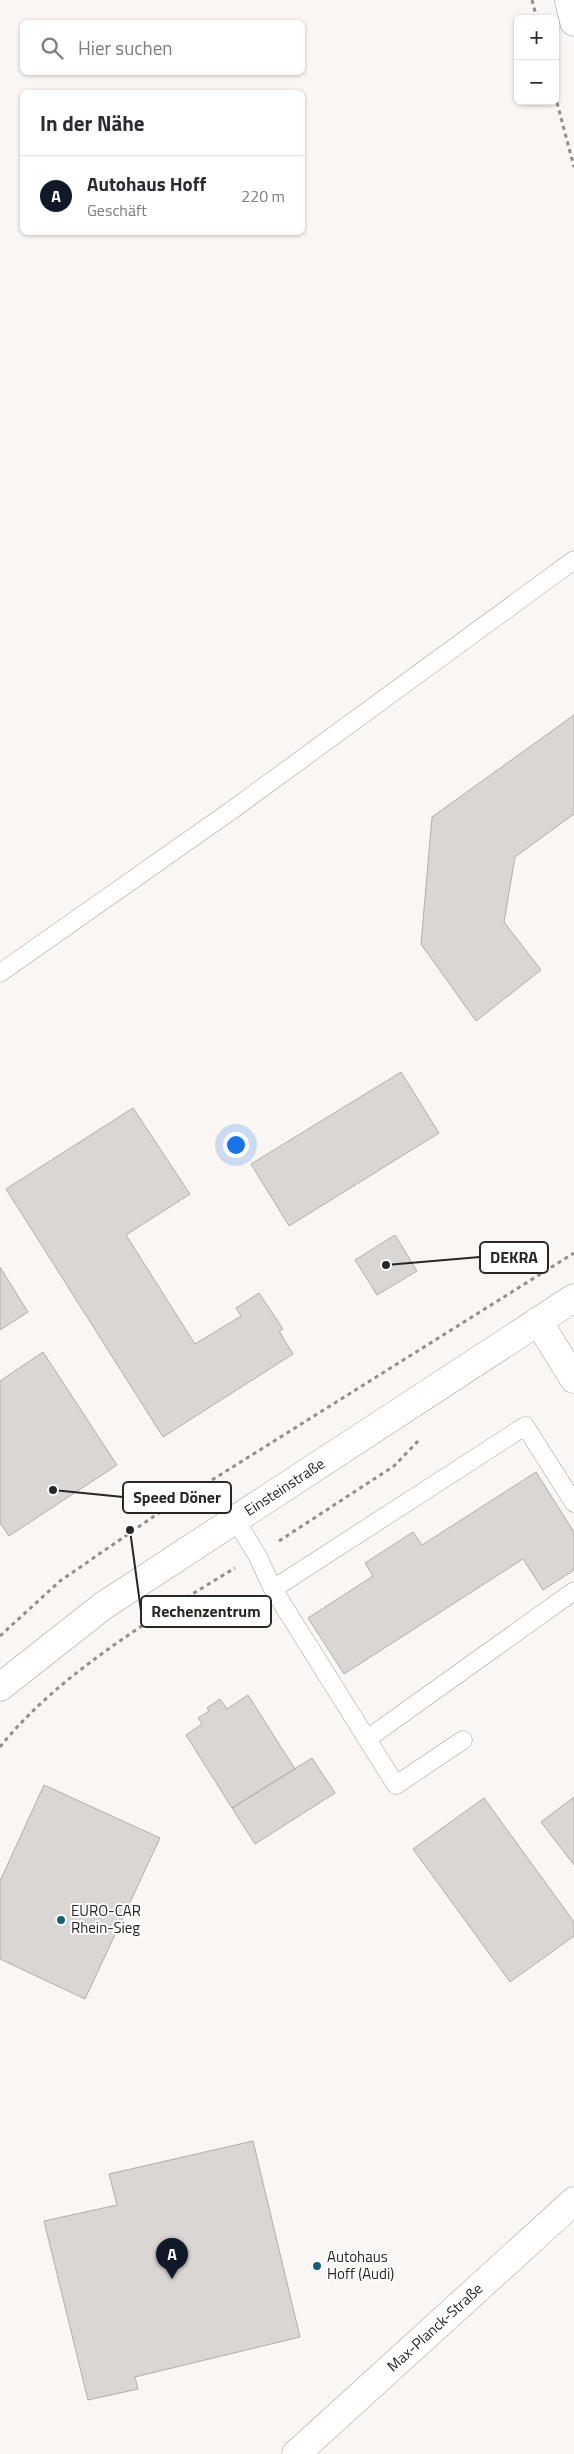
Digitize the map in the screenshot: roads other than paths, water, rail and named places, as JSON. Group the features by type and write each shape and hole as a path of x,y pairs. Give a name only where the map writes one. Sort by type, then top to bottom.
{"street":[{"path":"569,0 574,22"},
{"name":"Einsteinstraße","path":"0,1687 103,1606 574,1298"},
{"path":"538,1321 574,1379"},
{"name":"Max-Planck-Straße","path":"296,2454 574,2201"}],"lane":[{"path":"0,973 232,810 574,560"},
{"path":"273,1589 525,1426 574,1503"},
{"path":"235,1520 257,1555 273,1589 396,1785 463,1740"},
{"path":"367,1739 574,1591"}],"place":[{"name":"DEKRA","path":"386,1265"},
{"name":"Speed Döner","path":"53,1490"},
{"name":"Rechenzentrum","path":"130,1530"},
{"name":"EURO-CAR Rhein-Sieg","path":"61,1920"},
{"name":"Autohaus Hoff (Audi)","path":"317,2266"},
{"name":"Autohaus Hoff","path":"172,2279"}]}
